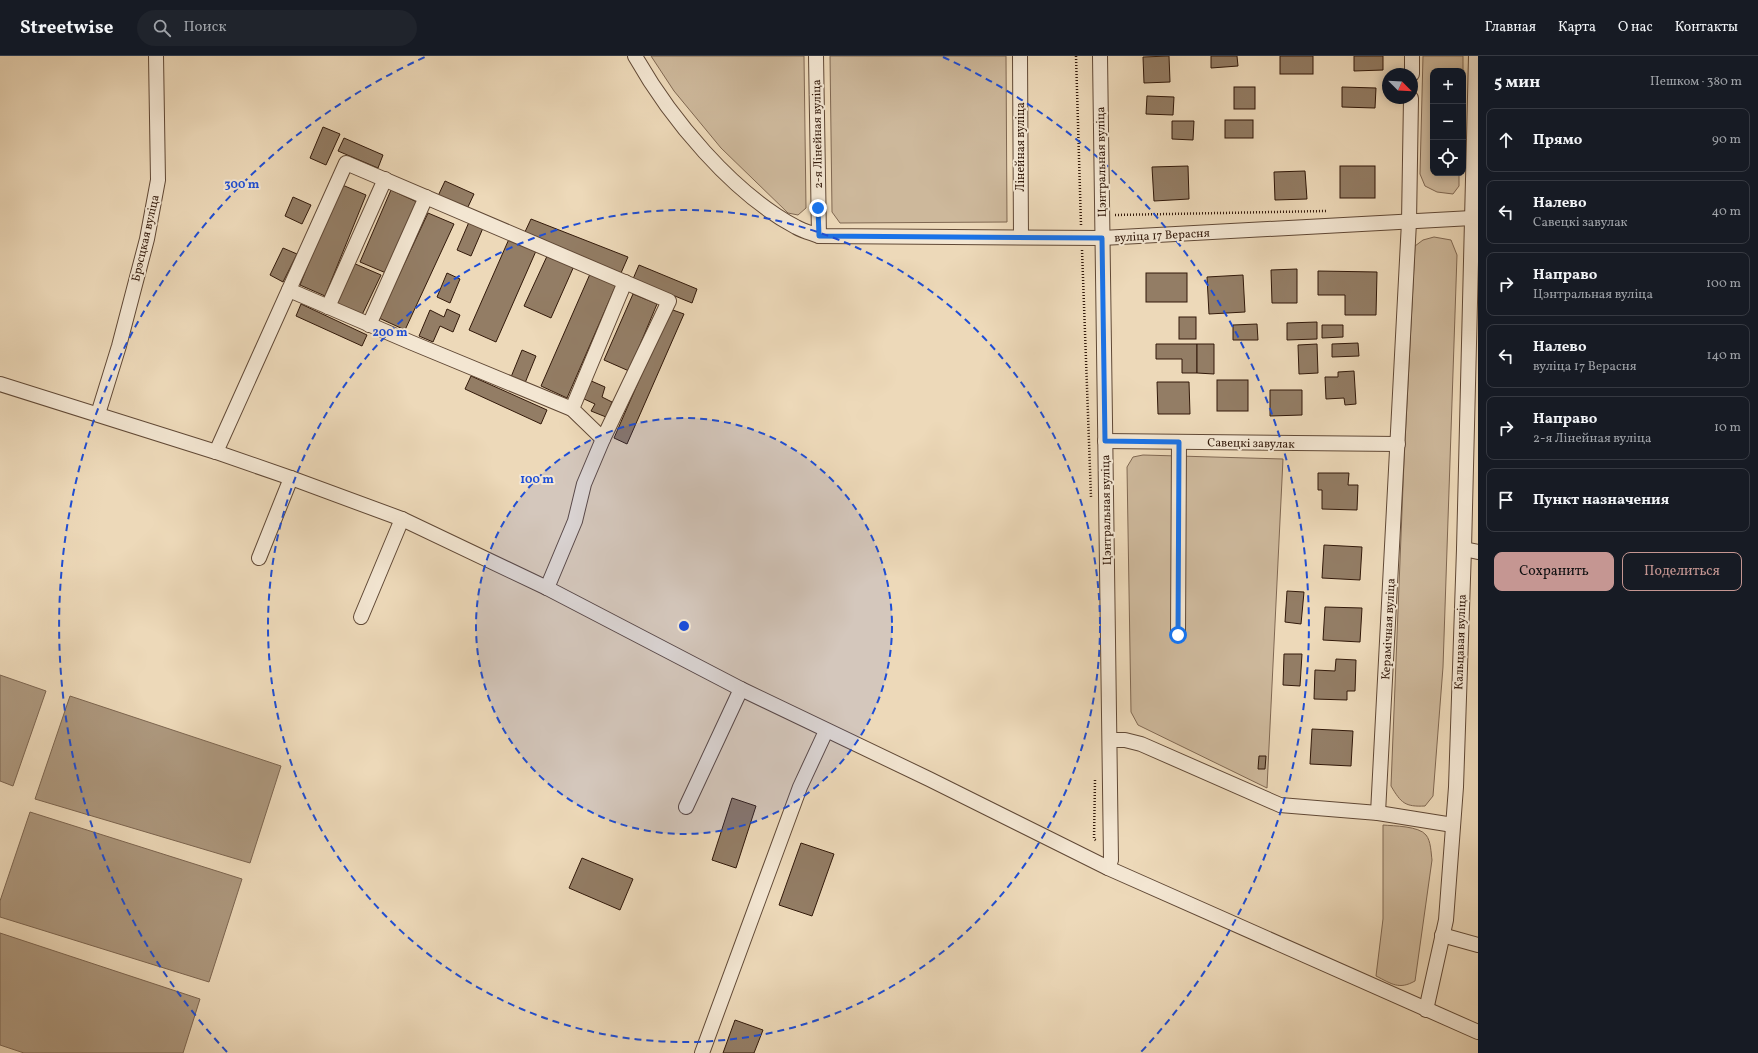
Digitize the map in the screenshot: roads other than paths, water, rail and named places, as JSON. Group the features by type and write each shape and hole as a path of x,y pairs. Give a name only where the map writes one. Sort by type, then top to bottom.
{"street":[{"name":"Брэсцкая вуліца","path":"98,414 119,346 147,239 158,180 156,56"},
{"name":"вуліца 17 Верасня","path":"635,56 693,140 750,197 796,227 819,236 1102,238 1475,218"},
{"name":"2-я Лінейная вуліца","path":"816,56 819,236"},
{"name":"Лінейная вуліца","path":"1020,56 1021,237"},
{"name":"Цэнтральная вуліца","path":"1100,56 1101,215 1110,740 1111,860 1108,868"},
{"path":"1412,56 1412,68"},
{"name":"Кальцавая вуліца","path":"1426,1010 1446,920 1456,787 1475,218 1476,56"},
{"name":"Керамічная вуліца","path":"1378,813 1409,222 1412,104"},
{"path":"216,452 346,163 385,179 669,301 603,439 584,484 575,522 547,588"},
{"path":"328,307 385,179"},
{"path":"369,325 426,197"},
{"path":"572,409 625,282"},
{"path":"289,290 369,325 572,409 603,439"},
{"path":"0,384 216,452 292,478 402,519 547,588 741,689 929,779 1108,868 1380,990 1478,1032"},
{"name":"Савецкі завулак","path":"1105,441 1398,444"},
{"path":"1178,635 1179,442"},
{"path":"259,558 292,478"},
{"path":"361,617 402,519"},
{"path":"1464,549 1478,552"},
{"path":"686,807 741,689"},
{"path":"702,1053 797,794 826,731"},
{"path":"1110,740 1125,740 1141,744 1280,805 1378,813 1453,825"},
{"path":"1442,935 1478,945"}]}
